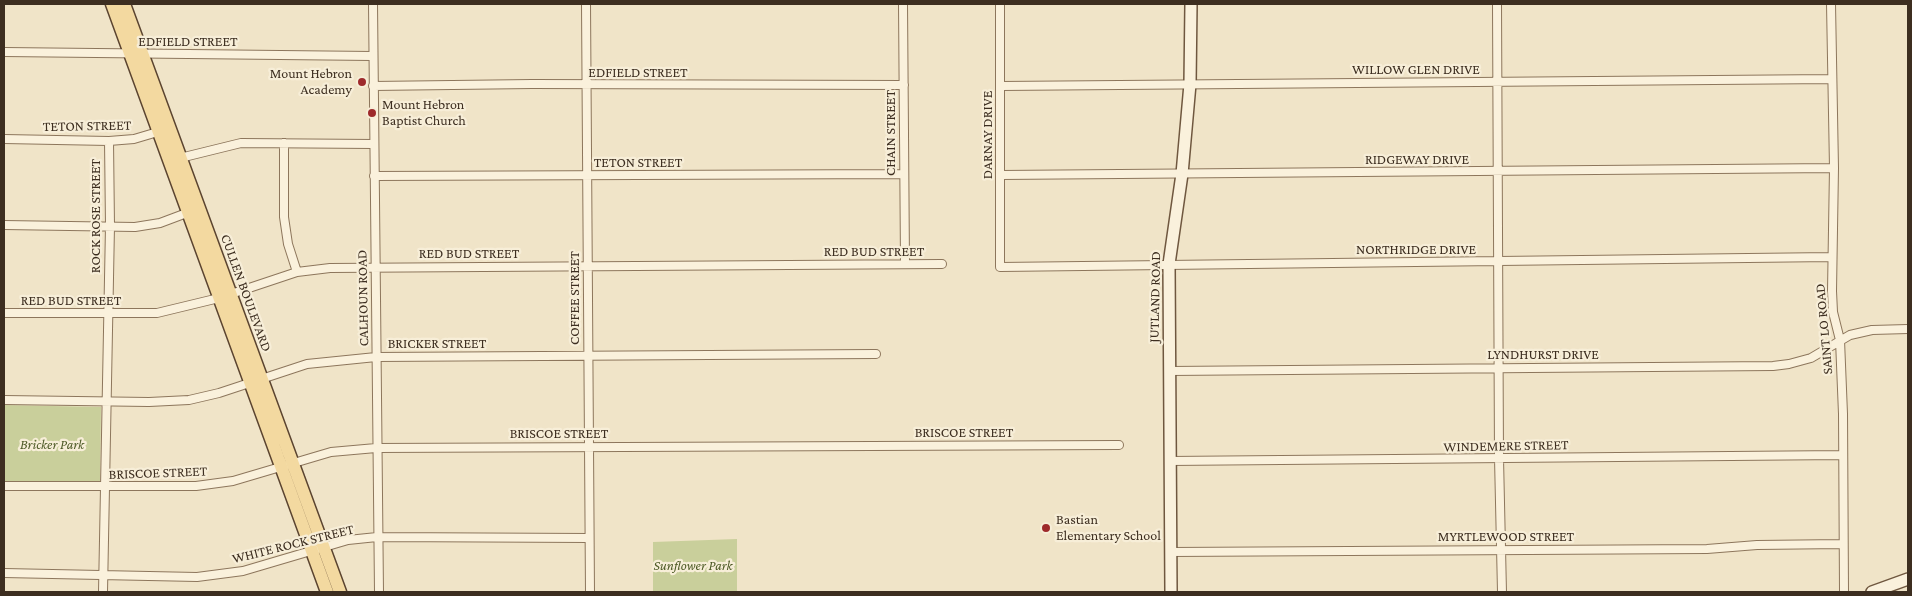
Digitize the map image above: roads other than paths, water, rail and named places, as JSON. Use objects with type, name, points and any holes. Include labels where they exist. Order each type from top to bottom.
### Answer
[{"type":"main road","name":"CULLEN BOULEVARD","points":[[112,4],[136,54],[194,211],[317,549],[327,592]]},
{"type":"main road","name":"CULLEN BOULEVARD","points":[[124,4],[136,54]]},
{"type":"main road","name":"CULLEN BOULEVARD","points":[[317,549],[340,592]]},
{"type":"street","name":"CALHOUN ROAD","points":[[372,4],[379,592]]},
{"type":"street","name":"COFFEE STREET","points":[[586,4],[590,592]]},
{"type":"street","name":"CHAIN STREET","points":[[903,4],[905,263]]},
{"type":"street","name":"DARNAY DRIVE","points":[[1000,4],[1000,266]]},
{"type":"street","name":"JUTLAND ROAD","points":[[1171,592],[1169,264],[1182,174],[1190,84],[1191,4]]},
{"type":"street","points":[[1497,4],[1499,458],[1502,592]]},
{"type":"street","name":"SAINT LO ROAD","points":[[1831,4],[1834,168],[1831,257],[1833,312],[1840,340],[1844,592]]},
{"type":"street","name":"EDFIELD STREET","points":[[4,52],[372,56]]},
{"type":"street","name":"WILLOW GLEN DRIVE","points":[[1001,86],[1832,79]]},
{"type":"street","name":"EDFIELD STREET","points":[[373,86],[532,84],[587,86],[904,86]]},
{"type":"street","name":"TETON STREET","points":[[4,139],[109,141],[134,139],[164,130]]},
{"type":"street","name":"ROCK ROSE STREET","points":[[103,592],[110,226],[109,141]]},
{"type":"street","points":[[174,160],[241,143],[374,144]]},
{"type":"street","points":[[284,143],[284,217],[288,244],[297,272]]},
{"type":"street","name":"RIDGEWAY DRIVE","points":[[1001,175],[1834,168]]},
{"type":"street","name":"TETON STREET","points":[[374,176],[903,174]]},
{"type":"street","points":[[4,225],[135,227],[160,223],[194,211]]},
{"type":"street","name":"NORTHRIDGE DRIVE","points":[[1000,266],[1831,257]]},
{"type":"street","name":"RED BUD STREET","points":[[4,313],[157,313],[225,296],[297,272],[330,268],[942,264]]},
{"type":"street","name":"LYNDHURST DRIVE","points":[[1169,371],[1773,366],[1810,358],[1832,348],[1840,340],[1872,330],[1908,329]]},
{"type":"street","name":"BRICKER STREET","points":[[4,400],[189,400],[307,364],[376,357],[876,354]]},
{"type":"street","name":"BRISCOE STREET","points":[[4,486],[105,488],[196,486],[233,481],[331,452],[376,448],[1119,445]]},
{"type":"street","name":"WINDEMERE STREET","points":[[1169,462],[1843,455]]},
{"type":"street","name":"WHITE ROCK STREET","points":[[4,573],[206,576],[243,572],[348,540],[377,537],[589,538]]},
{"type":"street","name":"MYRTLEWOOD STREET","points":[[1170,552],[1707,549],[1757,545],[1842,544]]},
{"type":"street","points":[[1872,592],[1908,579]]},
{"type":"place","name":"Mount Hebron Academy","points":[[362,82]]},
{"type":"place","name":"Mount Hebron Baptist Church","points":[[372,113]]},
{"type":"place","name":"Bastian Elementary School","points":[[1046,528]]},
{"type":"park label","name":"Bricker Park","points":[[52,445]]},
{"type":"park label","name":"Sunflower Park","points":[[693,566]]}]
